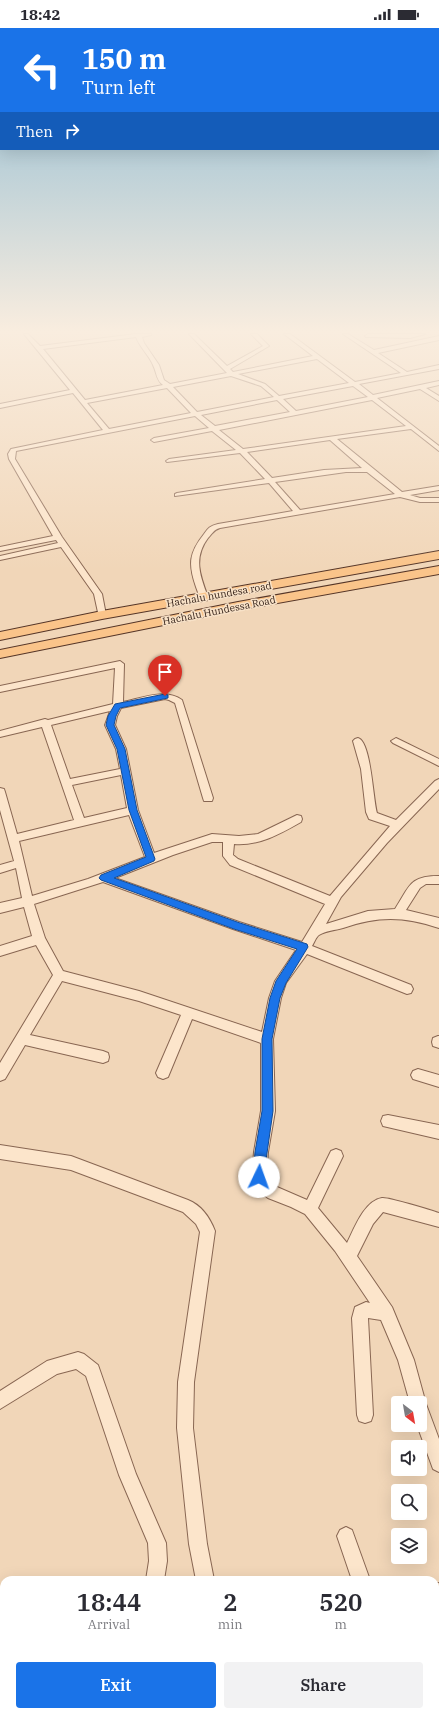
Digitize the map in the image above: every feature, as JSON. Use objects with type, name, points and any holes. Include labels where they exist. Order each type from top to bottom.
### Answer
[{"type":"main road","name":"Hachalu hundesa road","points":[[0,636],[102,615],[439,555]]},
{"type":"main road","name":"Hachalu Hundessa Road","points":[[0,654],[238,606],[439,570]]},
{"type":"main road","points":[[237,591],[238,606]]},
{"type":"street","points":[[93,413],[108,432]]},
{"type":"street","points":[[102,615],[98,594],[58,537],[12,459],[11,454],[13,450],[22,447],[108,432],[194,413],[242,451],[298,512]]},
{"type":"street","points":[[154,440],[295,413]]},
{"type":"street","points":[[393,413],[439,449]]},
{"type":"street","points":[[169,461],[412,427]]},
{"type":"street","points":[[173,437],[180,444]]},
{"type":"street","points":[[332,439],[401,495],[420,500],[439,500]]},
{"type":"street","points":[[177,495],[324,472],[369,470]]},
{"type":"street","points":[[204,597],[194,570],[198,546],[208,535],[210,529],[230,523],[439,488]]},
{"type":"street","points":[[0,549],[58,537]]},
{"type":"street","points":[[0,558],[63,544]]},
{"type":"street","points":[[0,689],[120,664],[118,706],[112,716],[110,725],[121,749],[133,810],[151,859]]},
{"type":"street","points":[[0,734],[45,722],[118,706],[165,696],[172,697],[179,702],[208,798]]},
{"type":"street","points":[[45,722],[80,822]]},
{"type":"street","points":[[358,741],[366,769],[371,812],[373,816],[398,825]]},
{"type":"street","points":[[396,741],[439,763]]},
{"type":"street","points":[[66,783],[126,771]]},
{"type":"street","points":[[416,1396],[406,1360],[386,1313],[348,1257],[310,1209],[295,1201],[273,1193],[265,1187],[259,1177],[261,1152],[268,1111],[267,1039],[275,998],[281,981],[314,932],[337,894],[398,825],[439,783]]},
{"type":"street","points":[[0,792],[4,818],[13,839],[20,862],[28,902],[39,939],[59,975],[139,996],[267,1039]]},
{"type":"street","points":[[13,839],[133,810]]},
{"type":"street","points":[[0,908],[28,902],[104,878],[209,838],[244,841],[265,836],[280,830],[297,819]]},
{"type":"street","points":[[229,839],[228,856],[234,862],[332,902]]},
{"type":"street","points":[[0,869],[20,862]]},
{"type":"street","points":[[104,878],[237,926],[303,947],[407,989]]},
{"type":"street","points":[[398,914],[416,885],[424,880],[439,880]]},
{"type":"street","points":[[314,932],[369,916],[398,914],[428,918],[439,923]]},
{"type":"street","points":[[0,951],[39,939]]},
{"type":"street","points":[[0,1075],[59,975]]},
{"type":"street","points":[[164,1073],[188,1013]]},
{"type":"street","points":[[22,1039],[104,1057]]},
{"type":"street","points":[[418,1075],[439,1081]]},
{"type":"street","points":[[388,1121],[439,1132]]},
{"type":"street","points":[[0,1152],[78,1165],[188,1207],[201,1219],[208,1231],[186,1382],[185,1428],[198,1544],[204,1576]]},
{"type":"street","points":[[310,1209],[336,1156]]},
{"type":"street","points":[[348,1257],[372,1213],[378,1206],[383,1205],[439,1220]]},
{"type":"street","points":[[365,1415],[361,1313],[366,1310],[386,1313]]},
{"type":"street","points":[[0,1401],[52,1367],[78,1360],[92,1371],[128,1475],[157,1543],[158,1561],[156,1576]]},
{"type":"street","points":[[427,1430],[439,1463]]},
{"type":"street","points":[[346,1536],[360,1576]]},
{"type":"route","points":[[165,696],[118,706],[112,716],[110,725],[121,749],[133,810],[151,859],[104,878],[237,926],[303,947],[298,957],[281,981],[275,998],[267,1039],[268,1111],[261,1152],[259,1177]]}]
